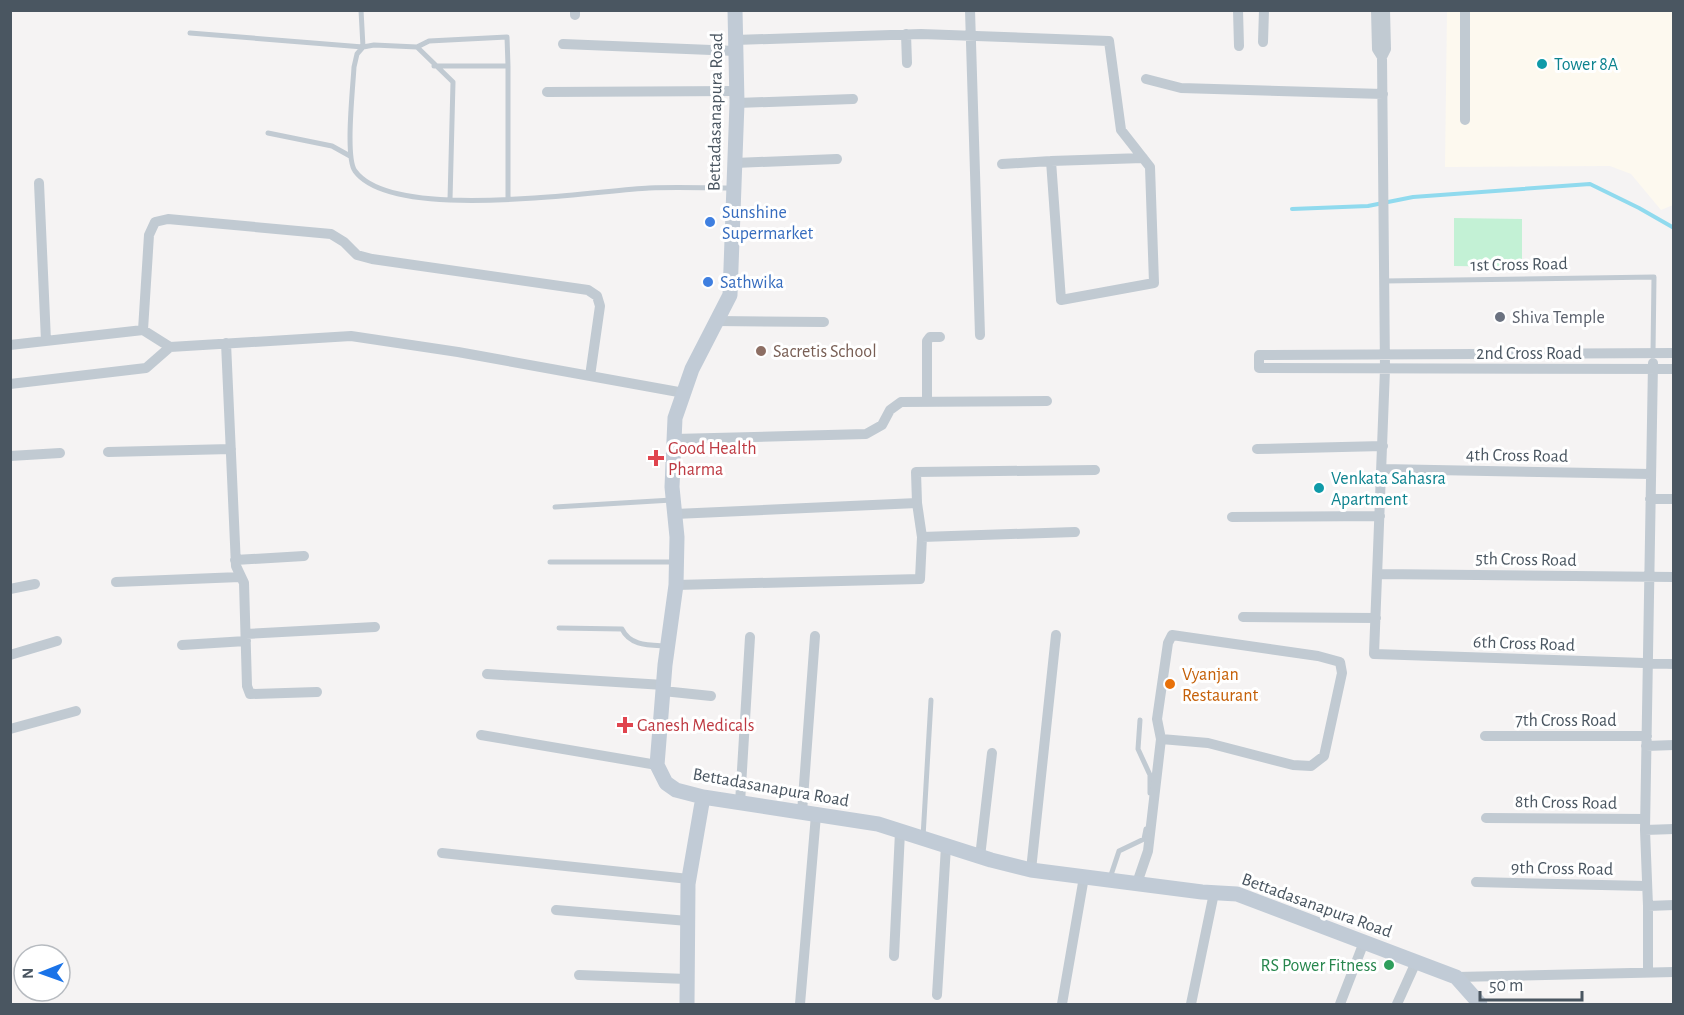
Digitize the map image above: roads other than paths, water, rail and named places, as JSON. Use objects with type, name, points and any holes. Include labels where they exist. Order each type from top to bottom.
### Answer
[{"type":"street","name":"Bettadasanapura Road","points":[[735,10],[737,97],[730,295],[692,369],[675,418],[672,487],[676,585],[657,765],[666,783],[676,790],[703,797],[878,824],[980,857],[1031,870],[1237,894],[1456,977],[1480,1005]]},
{"type":"street","points":[[970,10],[980,335]]},
{"type":"street","points":[[1238,10],[1239,46]]},
{"type":"street","points":[[1263,42],[1264,10]]},
{"type":"street","points":[[1376,10],[1377,49],[1382,57]]},
{"type":"street","points":[[1244,617],[1376,618],[1385,369],[1382,57],[1386,49],[1385,10]]},
{"type":"street","points":[[1464,120],[1465,10]]},
{"type":"street","points":[[906,34],[907,63]]},
{"type":"street","points":[[563,44],[736,45],[906,34],[1109,41],[1120,130],[1150,167],[1154,283],[1061,300],[1050,161]]},
{"type":"street","points":[[1146,79],[1181,88],[1383,94]]},
{"type":"street","points":[[547,92],[853,99]]},
{"type":"street","points":[[1002,164],[1143,158]]},
{"type":"street","points":[[735,163],[837,159]]},
{"type":"street","points":[[39,183],[46,341]]},
{"type":"street","points":[[143,330],[149,235],[155,222],[168,219],[331,234],[344,242],[357,255],[372,260],[588,290],[597,296],[600,306],[590,376]]},
{"type":"street","points":[[716,321],[824,322]]},
{"type":"street","points":[[10,345],[143,330],[170,347],[351,336],[458,352],[684,393]]},
{"type":"street","points":[[927,401],[927,341],[930,338],[940,337]]},
{"type":"street","points":[[226,343],[236,560],[240,577],[244,583],[247,686],[250,694],[317,692]]},
{"type":"street","points":[[10,384],[146,368],[170,347]]},
{"type":"street","name":"2nd Cross Road","points":[[1674,353],[1259,355],[1259,368],[1674,369]]},
{"type":"street","points":[[1648,972],[1645,825],[1653,354]]},
{"type":"street","points":[[674,439],[866,434],[882,425],[890,410],[900,402],[1047,401]]},
{"type":"street","points":[[1257,449],[1383,447]]},
{"type":"street","points":[[108,452],[231,449]]},
{"type":"street","points":[[10,456],[60,453]]},
{"type":"street","name":"4th Cross Road","points":[[1382,469],[1651,474]]},
{"type":"street","points":[[676,585],[920,579],[922,537],[917,503],[916,472],[1095,470]]},
{"type":"street","points":[[1650,499],[1674,499]]},
{"type":"street","points":[[674,507],[917,503]]},
{"type":"street","points":[[1233,517],[1380,516]]},
{"type":"street","points":[[922,537],[1075,532]]},
{"type":"street","points":[[236,560],[304,556]]},
{"type":"street","name":"5th Cross Road","points":[[1378,574],[1674,577]]},
{"type":"street","points":[[116,582],[240,577]]},
{"type":"street","points":[[10,590],[35,584]]},
{"type":"street","name":"6th Cross Road","points":[[1376,618],[1374,654],[1674,664]]},
{"type":"street","points":[[182,645],[375,627]]},
{"type":"street","points":[[1031,870],[1056,635]]},
{"type":"street","points":[[1137,883],[1148,851],[1161,739],[1157,720],[1168,643],[1172,635],[1318,656],[1340,662],[1342,673],[1324,756],[1311,766],[1293,765],[1208,743],[1161,739]]},
{"type":"street","points":[[800,1005],[815,636]]},
{"type":"street","points":[[740,803],[750,637]]},
{"type":"street","points":[[10,655],[57,641]]},
{"type":"street","points":[[487,674],[664,688],[711,696]]},
{"type":"street","points":[[10,729],[76,711]]},
{"type":"street","points":[[481,735],[657,765]]},
{"type":"street","name":"7th Cross Road","points":[[1485,736],[1646,741],[1674,745]]},
{"type":"street","points":[[980,857],[992,753]]},
{"type":"street","points":[[687,1005],[689,879],[703,797]]},
{"type":"street","name":"8th Cross Road","points":[[1486,818],[1645,825],[1674,829]]},
{"type":"street","points":[[894,956],[900,832]]},
{"type":"street","points":[[937,995],[946,846]]},
{"type":"street","points":[[442,853],[689,879]]},
{"type":"street","points":[[1062,1005],[1084,877]]},
{"type":"street","name":"9th Cross Road","points":[[1476,882],[1646,886]]},
{"type":"street","points":[[1191,1005],[1214,893]]},
{"type":"street","points":[[1648,906],[1674,905]]},
{"type":"street","points":[[556,909],[688,921]]},
{"type":"street","points":[[1340,1005],[1364,942]]},
{"type":"street","points":[[1396,1005],[1416,962]]},
{"type":"street","points":[[1456,977],[1674,972]]},
{"type":"street","points":[[579,975],[687,979]]},
{"type":"lane","points":[[361,10],[363,47],[357,54],[354,67],[350,156],[354,170],[364,180],[382,189],[398,195],[450,200],[545,198],[650,188],[733,188]]},
{"type":"lane","points":[[190,33],[363,47],[374,45],[417,47],[429,40],[507,37],[508,199]]},
{"type":"lane","points":[[417,47],[453,82],[450,200]]},
{"type":"lane","points":[[434,66],[508,66]]},
{"type":"lane","points":[[268,133],[332,146],[350,156]]},
{"type":"lane","name":"1st Cross Road","points":[[1384,281],[1654,277],[1653,354]]},
{"type":"lane","points":[[555,507],[674,507]]},
{"type":"lane","points":[[550,562],[676,562]]},
{"type":"lane","points":[[559,628],[622,629],[625,636],[637,644],[668,646]]},
{"type":"lane","points":[[923,839],[931,700]]},
{"type":"lane","points":[[1110,879],[1119,851],[1144,839],[1148,818],[1150,774],[1138,749],[1140,720]]},
{"type":"waterway","points":[[1292,209],[1368,206],[1413,197],[1590,184],[1674,228]]},
{"type":"place","name":"Tower 8A","points":[[1542,64]]},
{"type":"place","name":"Sunshine Supermarket","points":[[710,222]]},
{"type":"place","name":"Sathwika","points":[[708,282]]},
{"type":"place","name":"Shiva Temple","points":[[1500,317]]},
{"type":"place","name":"Sacretis School","points":[[761,351]]},
{"type":"place","name":"Good Health Pharma","points":[[656,458]]},
{"type":"place","name":"Venkata Sahasra Apartment","points":[[1319,488]]},
{"type":"place","name":"Vyanjan Restaurant","points":[[1170,684]]},
{"type":"place","name":"Ganesh Medicals","points":[[625,725]]},
{"type":"place","name":"RS Power Fitness","points":[[1389,965]]}]
